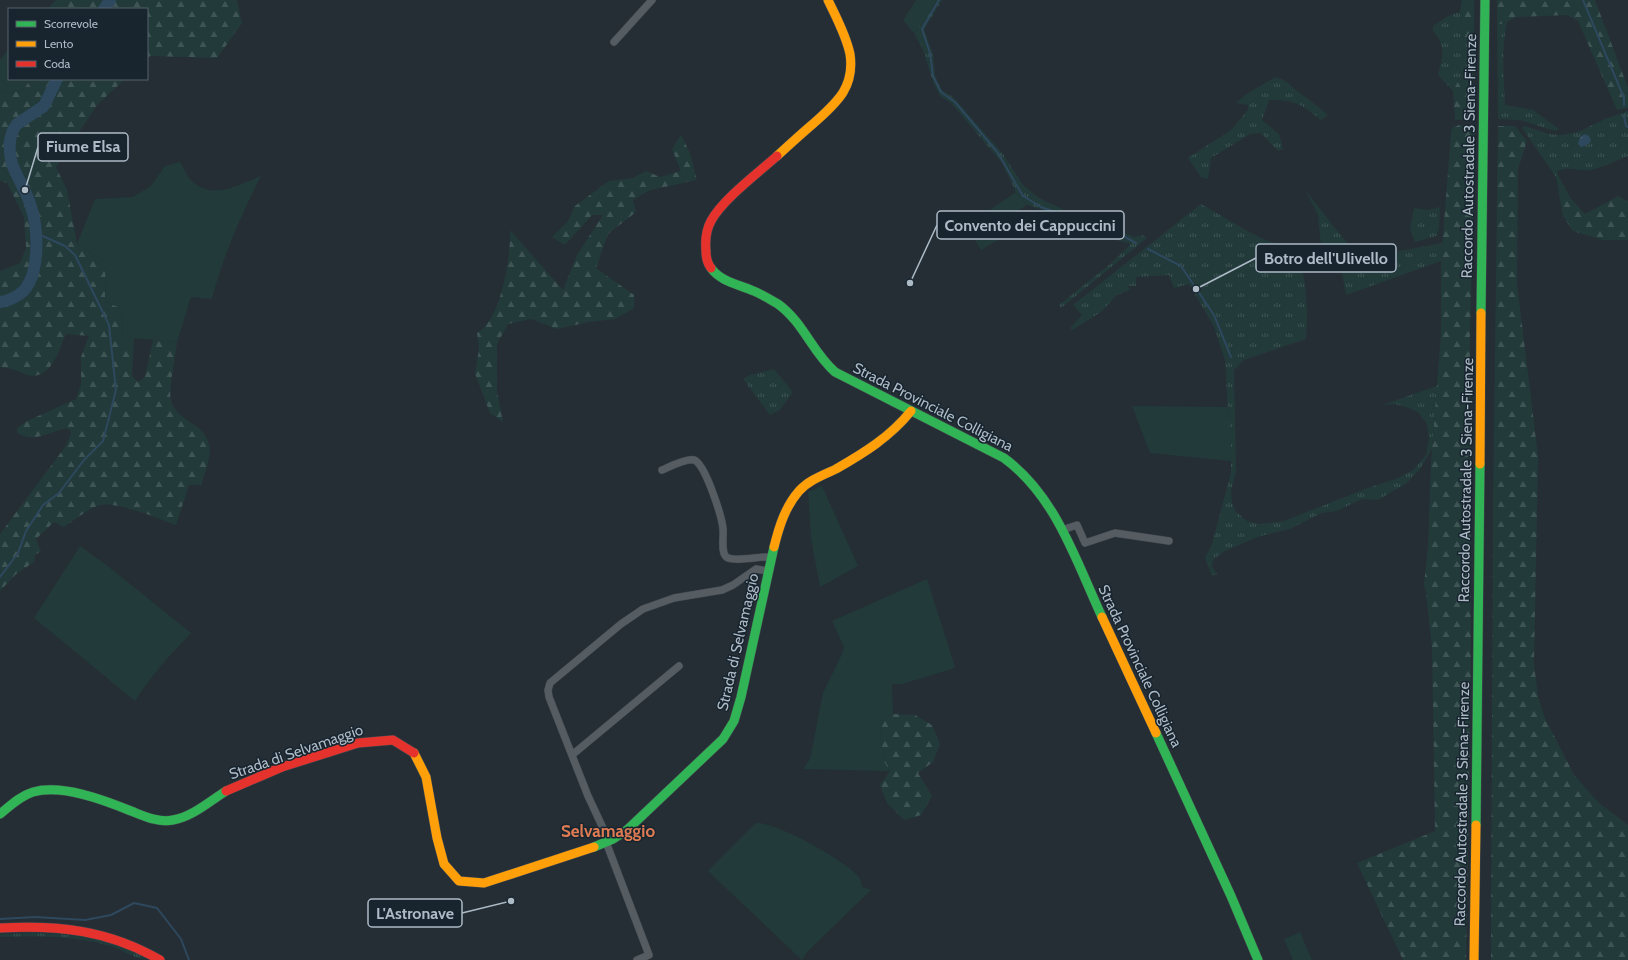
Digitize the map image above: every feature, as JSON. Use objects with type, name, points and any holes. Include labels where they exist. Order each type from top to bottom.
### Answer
[{"type":"main road","name":"Strada Provinciale Colligiana","points":[[828,0],[850,50],[852,69],[848,86],[844,94],[835,104],[718,210],[711,219],[705,238],[706,255],[711,268],[721,278],[756,292],[792,316],[801,325],[820,357],[831,369],[844,378],[995,453],[1014,465],[1039,489],[1062,530],[1231,896],[1258,960]]},
{"type":"main road","name":"Raccordo Autostradale 3 Siena-Firenze","points":[[1474,960],[1485,0]]},
{"type":"main road","name":"Raccordo Autostradale 3 Siena-Firenze","points":[[1482,960],[1492,0]]},
{"type":"main road","name":"Strada di Selvamaggio","points":[[0,814],[13,803],[28,794],[41,790],[48,790],[97,799],[160,820],[175,820],[184,817],[228,790],[248,781],[358,743],[382,739],[393,740],[406,745],[412,750],[420,761],[427,781],[442,860],[449,873],[462,883],[472,885],[484,883],[581,852],[607,842],[627,830],[641,818],[715,748],[730,730],[738,710],[768,571],[781,520],[788,507],[800,490],[879,443],[897,427],[911,411]]},
{"type":"main road","points":[[0,928],[46,927],[90,932],[129,943],[160,960]]},
{"type":"street","points":[[614,42],[652,0]]},
{"type":"street","points":[[662,470],[689,460],[697,461],[705,473],[720,514],[723,527],[724,552],[726,557],[730,559],[740,559],[772,557]]},
{"type":"street","points":[[1062,530],[1077,525],[1085,543],[1115,533],[1169,541]]},
{"type":"street","points":[[636,960],[649,955],[607,842],[549,697],[548,688],[553,680],[621,624],[643,609],[674,598],[722,590],[733,585],[756,569],[768,571]]},
{"type":"street","points":[[572,755],[679,666]]},
{"type":"green space","points":[[56,0],[63,0],[69,8],[48,8]]},
{"type":"green space","points":[[63,0],[237,0],[242,23],[217,58],[150,56],[148,58],[148,8],[69,8]]},
{"type":"green space","points":[[916,0],[936,0],[931,11],[914,33],[903,20]]},
{"type":"green space","points":[[936,0],[942,0],[924,30],[933,54],[935,75],[941,89],[954,98],[1003,154],[1023,185],[1039,198],[1073,214],[1135,237],[1142,235],[1147,238],[1061,308],[1059,305],[1109,265],[1131,244],[1116,240],[1043,210],[1027,205],[1016,192],[1002,163],[951,103],[940,96],[933,82],[923,50],[914,33],[931,11]]},
{"type":"green space","points":[[1462,0],[1474,0],[1474,43],[1462,39],[1460,12]]},
{"type":"green space","points":[[1497,0],[1595,0],[1628,88],[1628,108],[1617,110],[1578,21],[1567,15],[1515,17],[1507,22],[1497,25]]},
{"type":"green space","points":[[1460,12],[1462,39],[1474,43],[1473,70],[1464,70],[1453,91],[1438,75],[1442,57],[1442,47],[1433,31],[1433,26],[1448,16]]},
{"type":"green space","points":[[1507,22],[1503,53],[1505,105],[1533,110],[1559,129],[1555,131],[1520,120],[1498,119],[1497,25]]},
{"type":"green space","points":[[8,50],[8,80],[30,80],[22,91],[0,93],[0,60]]},
{"type":"green space","points":[[1464,70],[1473,70],[1474,119],[1455,120],[1453,91]]},
{"type":"green space","points":[[1276,77],[1286,81],[1328,115],[1321,120],[1298,104],[1286,101],[1269,100],[1262,120],[1279,134],[1283,149],[1278,151],[1261,133],[1250,134],[1211,158],[1208,179],[1201,177],[1188,158],[1231,130],[1248,110],[1248,105],[1236,103],[1248,93]]},
{"type":"green space","points":[[30,80],[124,80],[97,105],[56,167],[67,190],[77,244],[106,262],[105,302],[119,307],[123,321],[122,337],[134,338],[132,376],[138,382],[145,377],[153,340],[177,342],[171,381],[171,400],[180,414],[204,433],[208,440],[210,453],[201,485],[189,485],[176,525],[138,511],[108,504],[91,509],[64,527],[54,522],[36,539],[41,551],[35,555],[34,562],[16,574],[0,591],[0,534],[65,447],[71,434],[70,430],[66,428],[41,436],[28,437],[17,432],[17,428],[27,421],[76,399],[81,385],[81,357],[89,336],[66,334],[53,363],[48,369],[35,376],[27,375],[13,369],[0,367],[0,271],[20,263],[26,248],[24,217],[7,183],[0,181],[0,93],[22,91]]},
{"type":"green space","points":[[1628,111],[1628,156],[1594,169],[1566,169],[1557,171],[1559,177],[1556,177],[1522,128],[1525,126],[1549,134],[1561,135],[1578,132],[1605,119]]},
{"type":"green space","points":[[1459,125],[1475,127],[1470,335],[1471,674],[1466,960],[1403,960],[1357,863],[1435,831],[1432,648],[1424,584],[1428,546],[1431,463],[1441,333],[1441,261],[1451,134],[1452,128]]},
{"type":"green space","points":[[1498,126],[1515,126],[1527,141],[1518,169],[1517,284],[1538,456],[1534,664],[1538,696],[1544,716],[1574,775],[1599,803],[1628,825],[1628,960],[1491,960],[1493,507]]},
{"type":"green space","points":[[681,135],[690,153],[697,180],[650,190],[633,200],[636,212],[608,234],[596,268],[634,295],[634,308],[615,319],[589,322],[557,329],[531,319],[508,324],[497,344],[497,392],[503,422],[490,413],[475,374],[479,349],[477,333],[485,326],[492,316],[503,287],[509,255],[510,230],[563,290],[577,255],[603,215],[592,215],[565,245],[552,237],[568,221],[575,206],[609,181],[633,178],[646,171],[660,177],[681,171],[672,149]]},
{"type":"green space","points":[[180,162],[190,179],[198,186],[207,190],[225,190],[261,176],[233,236],[221,267],[212,299],[191,297],[177,342],[122,337],[123,321],[119,307],[105,302],[106,262],[77,244],[95,199],[133,197],[151,186],[165,166]]},
{"type":"green space","points":[[1556,177],[1559,177],[1571,199],[1585,214],[1618,196],[1628,201],[1628,240],[1603,240],[1573,231],[1563,216]]},
{"type":"green space","points":[[1305,190],[1351,248],[1352,255],[1325,260],[1322,254],[1318,215]]},
{"type":"green space","points":[[1016,192],[1027,205],[991,229],[998,240],[981,250],[968,228],[983,218],[981,216]]},
{"type":"green space","points":[[1201,204],[1265,240],[1279,244],[1285,251],[1298,254],[1305,285],[1307,307],[1306,339],[1244,360],[1234,370],[1236,471],[1231,490],[1232,502],[1236,512],[1247,521],[1258,524],[1284,521],[1368,488],[1396,479],[1413,470],[1426,455],[1429,439],[1427,424],[1418,412],[1395,404],[1382,405],[1437,386],[1432,449],[1420,469],[1407,483],[1378,500],[1362,499],[1337,511],[1321,513],[1290,529],[1257,537],[1223,552],[1213,560],[1212,567],[1217,574],[1212,576],[1205,558],[1212,544],[1231,473],[1225,360],[1214,327],[1189,284],[1174,288],[1169,275],[1136,277],[1136,286],[1128,286],[1130,290],[1117,295],[1101,312],[1072,330],[1070,328],[1082,315],[1073,305]]},
{"type":"green space","points":[[1440,207],[1439,229],[1436,236],[1415,242],[1410,229],[1414,208],[1429,210]]},
{"type":"green space","points":[[1442,243],[1441,261],[1346,295],[1340,262]]},
{"type":"green space","points":[[774,369],[793,392],[780,410],[770,415],[743,379],[750,375]]},
{"type":"green space","points":[[1132,406],[1227,407],[1230,429],[1231,461],[1150,453]]},
{"type":"green space","points":[[822,486],[858,566],[820,587],[811,538],[808,492]]},
{"type":"green space","points":[[80,546],[109,567],[191,633],[161,666],[135,701],[34,618]]},
{"type":"green space","points":[[927,579],[955,667],[902,684],[892,684],[893,714],[884,716],[880,736],[884,762],[890,771],[803,769],[810,759],[823,693],[844,647],[832,621]]},
{"type":"green space","points":[[893,714],[915,715],[932,725],[940,744],[933,762],[918,773],[932,796],[921,815],[904,820],[887,803],[880,785],[890,771],[884,762],[880,736],[884,716]]},
{"type":"green space","points":[[756,823],[778,828],[810,843],[851,869],[858,876],[862,887],[871,890],[807,952],[802,960],[708,871]]},
{"type":"green space","points":[[1300,932],[1312,960],[1293,960],[1284,939]]},
{"type":"green space","points":[[40,933],[68,935],[110,942],[147,960],[94,942],[40,936],[0,937],[0,934]]},
{"type":"water","points":[[1585,134],[1589,136],[1591,141],[1585,146],[1581,147],[1578,144],[1581,137]]},
{"type":"waterway","points":[[105,8],[110,0]]},
{"type":"waterway","points":[[939,0],[922,29],[930,53],[933,76],[941,92],[955,102],[998,153],[1023,196],[1041,207],[1123,236],[1136,243]]},
{"type":"waterway","points":[[1583,0],[1624,98],[1624,105]]},
{"type":"waterway","points":[[0,302],[14,297],[26,288],[31,280],[36,259],[36,236],[33,215],[28,198],[13,168],[10,151],[11,136],[17,124],[44,106],[57,80]]},
{"type":"waterway","points":[[1624,116],[1626,126],[1628,127]]},
{"type":"waterway","points":[[0,577],[18,553],[26,531],[43,505],[59,493],[84,460],[103,441],[116,390],[109,325],[75,255],[65,246],[36,233]]},
{"type":"waterway","points":[[1148,249],[1181,266],[1214,315],[1231,357]]},
{"type":"waterway","points":[[0,919],[35,917],[85,920],[111,915],[134,903],[157,908],[181,939],[189,960]]},
{"type":"traffic: fast","points":[[1481,313],[1485,0]]},
{"type":"traffic: fast","points":[[711,268],[724,279],[758,293],[778,304],[795,320],[820,356],[835,372],[1004,458],[1022,473],[1038,491],[1063,531],[1102,617]]},
{"type":"traffic: fast","points":[[1476,825],[1480,464]]},
{"type":"traffic: fast","points":[[594,847],[613,839],[627,830],[723,739],[734,721],[741,697],[774,547]]},
{"type":"traffic: fast","points":[[1156,733],[1231,896],[1258,960]]},
{"type":"traffic: fast","points":[[0,814],[28,794],[44,790],[57,790],[83,794],[141,815],[167,821],[187,816],[226,791]]},
{"type":"traffic: slow","points":[[777,156],[830,109],[847,86],[851,66],[850,54],[843,33],[828,0]]},
{"type":"traffic: slow","points":[[1480,464],[1481,313]]},
{"type":"traffic: slow","points":[[774,547],[786,510],[794,497],[803,487],[857,457],[876,444],[894,429],[911,411]]},
{"type":"traffic: slow","points":[[1102,617],[1156,733]]},
{"type":"traffic: slow","points":[[414,753],[426,777],[437,838],[444,864],[459,881],[484,883],[594,847]]},
{"type":"traffic: slow","points":[[1474,960],[1476,825]]},
{"type":"traffic: jam","points":[[711,268],[707,258],[706,243],[709,224],[723,204],[777,156]]},
{"type":"traffic: jam","points":[[226,791],[282,767],[358,743],[393,740],[414,753]]},
{"type":"traffic: jam","points":[[0,928],[43,928],[83,932],[121,942],[160,960]]},
{"type":"place","name":"Fiume Elsa","points":[[25,190]]},
{"type":"place","name":"Convento dei Cappuccini","points":[[910,283]]},
{"type":"place","name":"Botro dell'Ulivello","points":[[1196,289]]},
{"type":"place","name":"L'Astronave","points":[[511,901]]},
{"type":"district","name":"Selvamaggio","points":[[608,831]]}]
